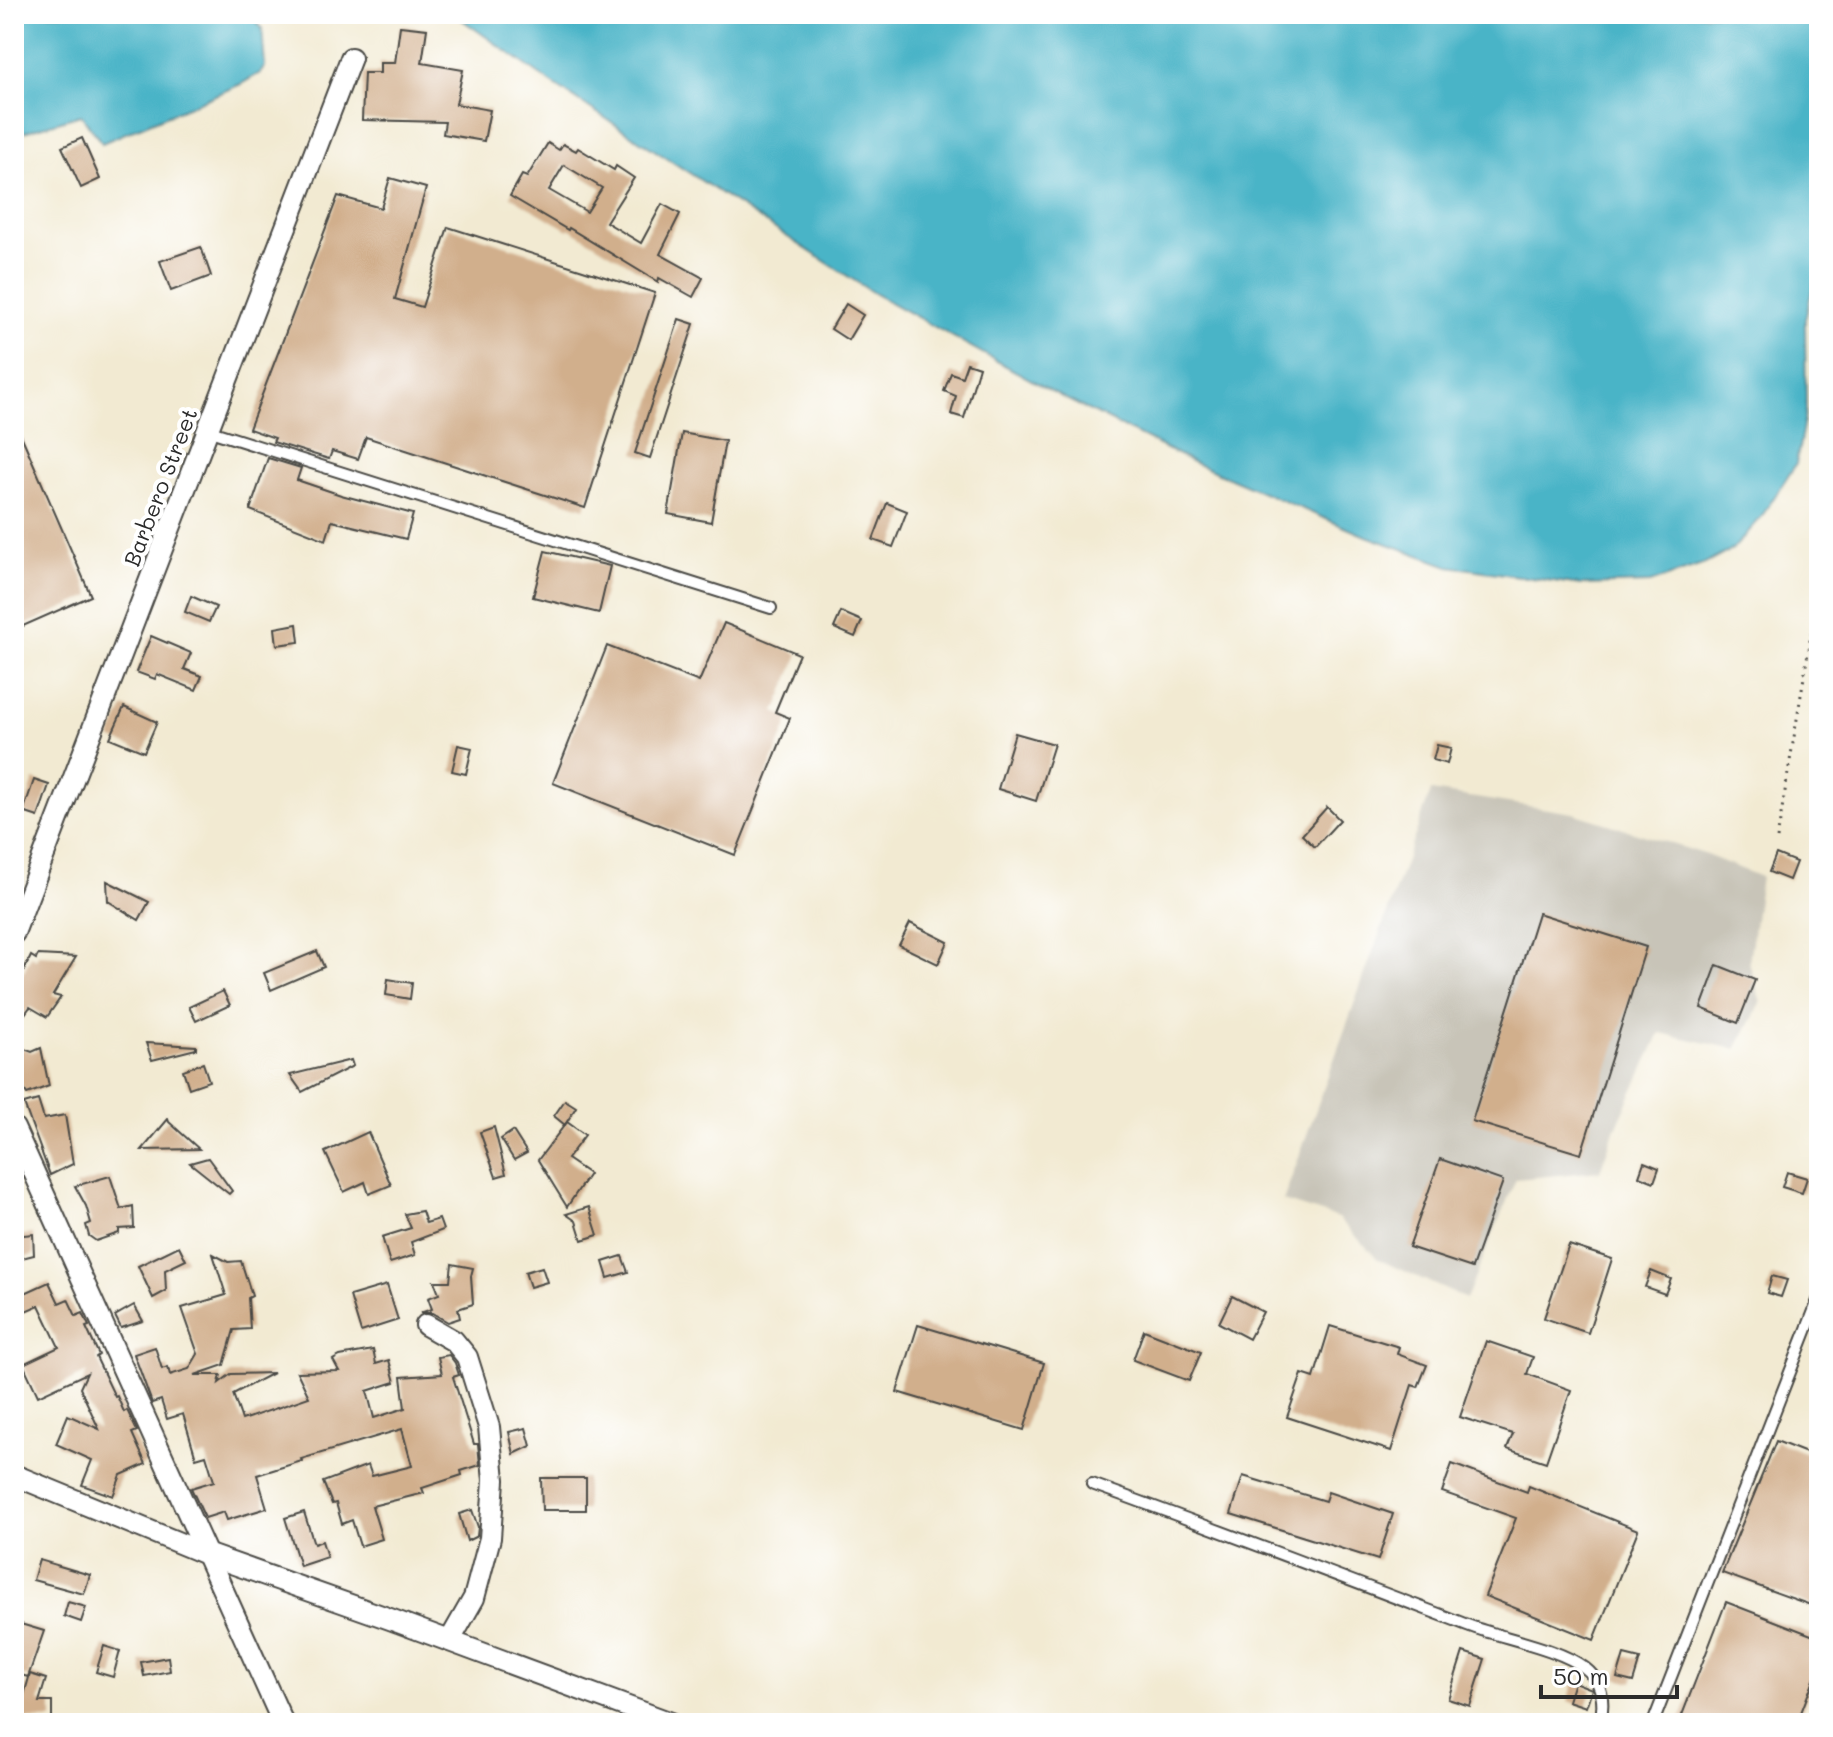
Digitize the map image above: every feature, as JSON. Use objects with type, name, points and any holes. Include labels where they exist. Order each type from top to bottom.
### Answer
[{"type":"street","name":"Barbero Street","points":[[14,933],[351,58]]},
{"type":"street","points":[[14,1128],[283,1723]]},
{"type":"street","points":[[426,1325],[454,1341],[467,1357],[489,1427],[494,1480],[490,1538],[474,1598],[450,1640]]},
{"type":"street","points":[[14,1475],[206,1554],[450,1640],[671,1723]]},
{"type":"lane","points":[[207,430],[771,608]]},
{"type":"lane","points":[[1653,1723],[1819,1298]]},
{"type":"lane","points":[[1092,1484],[1482,1630],[1563,1656],[1583,1666],[1594,1676],[1602,1691],[1600,1723]]},
{"type":"path","points":[[1777,839],[1819,587]]},
{"type":"shaded area","points":[[1431,791],[1573,813],[1704,854],[1761,877],[1749,962],[1761,1003],[1736,1049],[1660,1033],[1613,1134],[1600,1171],[1516,1179],[1466,1299],[1378,1259],[1338,1218],[1283,1201]]},
{"type":"water","points":[[14,14],[248,14],[262,28],[265,67],[241,84],[102,143],[81,115],[14,135]]},
{"type":"water","points":[[454,14],[1819,14],[1819,261],[1805,319],[1806,410],[1796,464],[1760,519],[1733,549],[1705,564],[1650,583],[1581,585],[1449,566],[1361,534],[1195,463],[1064,398],[875,294],[547,80]]},
{"type":"building","points":[[400,26],[427,29],[422,63],[463,70],[456,104],[490,110],[484,141],[443,134],[445,122],[362,120],[364,73],[380,73],[380,63],[395,63]]},
{"type":"building","points":[[82,138],[100,179],[81,188],[62,147]]},
{"type":"building","points":[[548,143],[559,150],[563,144],[576,151],[578,148],[634,178],[606,222],[641,243],[662,204],[680,214],[660,254],[703,278],[693,297],[659,278],[658,282],[510,196],[522,175],[527,177]],"holes":[[[564,165],[602,188],[587,212],[549,190]]]},
{"type":"building","points":[[390,178],[426,188],[395,299],[422,307],[448,227],[655,293],[585,508],[366,437],[358,459],[332,451],[329,459],[273,442],[275,438],[249,429],[338,196],[381,208]]},
{"type":"building","points":[[201,247],[211,276],[171,291],[160,261]]},
{"type":"building","points":[[846,304],[863,315],[848,340],[831,329]]},
{"type":"building","points":[[679,319],[694,324],[650,458],[635,453]]},
{"type":"building","points":[[967,363],[979,367],[964,418],[951,414],[956,396],[944,391],[951,373],[962,377]]},
{"type":"building","points":[[14,419],[91,596],[14,630]]},
{"type":"building","points":[[682,433],[725,441],[711,522],[668,514]]},
{"type":"building","points":[[268,458],[301,468],[297,480],[413,514],[406,539],[332,521],[326,540],[250,510]]},
{"type":"building","points":[[887,503],[907,511],[893,547],[873,540]]},
{"type":"building","points":[[545,551],[610,566],[599,613],[533,597]]},
{"type":"building","points":[[191,596],[216,607],[209,622],[185,612]]},
{"type":"building","points":[[841,612],[862,621],[855,637],[834,628]]},
{"type":"building","points":[[724,623],[799,654],[775,712],[790,718],[735,855],[553,783],[607,646],[699,682]]},
{"type":"building","points":[[297,624],[299,642],[277,645],[275,628]]},
{"type":"building","points":[[151,636],[191,653],[184,669],[202,676],[196,690],[157,674],[155,679],[136,672]]},
{"type":"building","points":[[124,707],[157,722],[144,752],[110,738]]},
{"type":"building","points":[[1015,733],[1054,744],[1036,801],[998,789]]},
{"type":"building","points":[[458,745],[472,748],[466,774],[452,771]]},
{"type":"building","points":[[1437,745],[1451,748],[1447,764],[1433,760]]},
{"type":"building","points":[[34,780],[49,785],[38,817],[23,812]]},
{"type":"building","points":[[1327,807],[1340,820],[1315,847],[1302,835]]},
{"type":"building","points":[[1776,854],[1796,862],[1789,880],[1769,872]]},
{"type":"building","points":[[107,881],[149,902],[139,920],[108,901]]},
{"type":"building","points":[[1538,913],[1646,947],[1581,1154],[1472,1121]]},
{"type":"building","points":[[910,923],[948,942],[938,964],[899,945]]},
{"type":"building","points":[[317,951],[324,967],[271,990],[264,973]]},
{"type":"building","points":[[38,955],[76,957],[53,995],[61,997],[47,1017],[30,1007],[14,1029],[14,982],[18,983],[31,956],[36,959]]},
{"type":"building","points":[[1717,965],[1755,980],[1738,1023],[1701,1008]]},
{"type":"building","points":[[388,979],[412,983],[410,999],[386,995]]},
{"type":"building","points":[[223,991],[230,1005],[196,1021],[189,1007]]},
{"type":"building","points":[[146,1043],[196,1046],[196,1049],[152,1060]]},
{"type":"building","points":[[14,1045],[32,1052],[41,1048],[49,1086],[27,1094],[14,1073]]},
{"type":"building","points":[[351,1060],[353,1066],[302,1092],[290,1075]]},
{"type":"building","points":[[203,1063],[209,1081],[189,1088],[183,1070]]},
{"type":"building","points":[[38,1100],[44,1119],[65,1115],[73,1164],[50,1175],[24,1104]]},
{"type":"building","points":[[565,1100],[576,1107],[565,1125],[554,1116]]},
{"type":"building","points":[[168,1119],[169,1122],[199,1149],[142,1150]]},
{"type":"building","points":[[567,1122],[585,1135],[567,1159],[589,1174],[567,1207],[538,1160]]},
{"type":"building","points":[[494,1127],[506,1174],[496,1177],[480,1132]]},
{"type":"building","points":[[513,1131],[527,1153],[514,1160],[501,1139]]},
{"type":"building","points":[[368,1132],[391,1185],[369,1194],[365,1182],[344,1192],[325,1152]]},
{"type":"building","points":[[208,1158],[232,1191],[229,1194],[190,1163]]},
{"type":"building","points":[[1440,1159],[1503,1181],[1472,1268],[1409,1247]]},
{"type":"building","points":[[1644,1162],[1659,1168],[1654,1182],[1639,1176]]},
{"type":"building","points":[[1787,1172],[1807,1178],[1802,1193],[1782,1187]]},
{"type":"building","points":[[110,1176],[121,1209],[133,1206],[134,1228],[119,1229],[119,1233],[96,1241],[89,1236],[86,1225],[91,1223],[75,1186]]},
{"type":"building","points":[[589,1207],[598,1235],[582,1240],[576,1221],[566,1214]]},
{"type":"building","points":[[422,1211],[426,1223],[439,1219],[443,1230],[411,1242],[415,1255],[390,1263],[382,1237],[411,1228],[405,1214]]},
{"type":"building","points":[[33,1234],[34,1255],[14,1260],[14,1236]]},
{"type":"building","points":[[1569,1245],[1612,1259],[1588,1333],[1544,1318]]},
{"type":"building","points":[[179,1246],[186,1260],[165,1270],[166,1291],[153,1298],[138,1266]]},
{"type":"building","points":[[213,1254],[228,1262],[241,1261],[252,1296],[248,1298],[250,1329],[234,1330],[224,1365],[195,1375],[221,1375],[219,1383],[231,1374],[273,1373],[233,1394],[242,1420],[309,1397],[297,1372],[339,1371],[333,1360],[373,1350],[376,1364],[389,1360],[395,1382],[367,1391],[374,1418],[405,1408],[401,1377],[442,1374],[438,1357],[449,1355],[459,1375],[453,1377],[474,1444],[478,1444],[480,1465],[461,1471],[462,1475],[422,1488],[424,1493],[372,1506],[382,1539],[360,1546],[352,1520],[342,1524],[336,1503],[332,1504],[323,1482],[368,1465],[372,1476],[412,1466],[402,1429],[257,1475],[267,1508],[227,1520],[224,1512],[205,1518],[191,1488],[214,1481],[206,1455],[196,1458],[183,1414],[167,1419],[161,1400],[152,1403],[134,1354],[155,1347],[162,1369],[168,1367],[170,1375],[189,1369],[198,1354],[182,1308],[226,1295]]},
{"type":"building","points":[[622,1256],[628,1272],[608,1278],[603,1262]]},
{"type":"building","points":[[452,1264],[473,1268],[473,1304],[458,1309],[460,1318],[448,1322],[432,1313],[420,1313],[432,1309],[428,1298],[439,1294],[434,1281],[450,1281]]},
{"type":"building","points":[[542,1267],[547,1282],[530,1287],[525,1272]]},
{"type":"building","points":[[1651,1271],[1671,1279],[1665,1294],[1645,1287]]},
{"type":"building","points":[[1772,1276],[1787,1280],[1781,1297],[1767,1293]]},
{"type":"building","points":[[49,1282],[59,1303],[68,1299],[76,1316],[83,1313],[99,1355],[96,1357],[115,1397],[124,1412],[127,1410],[137,1431],[132,1433],[146,1464],[121,1475],[113,1496],[82,1485],[92,1460],[56,1444],[68,1415],[99,1429],[80,1388],[87,1373],[38,1396],[23,1364],[59,1347],[39,1305],[14,1316],[14,1298]]},
{"type":"building","points":[[387,1285],[398,1320],[361,1332],[350,1296]]},
{"type":"building","points":[[1232,1296],[1263,1312],[1249,1339],[1219,1323]]},
{"type":"building","points":[[134,1305],[143,1321],[121,1328],[115,1316]]},
{"type":"building","points":[[918,1325],[1044,1363],[1024,1430],[897,1392]]},
{"type":"building","points":[[1330,1326],[1399,1347],[1397,1354],[1427,1365],[1418,1387],[1412,1385],[1391,1451],[1287,1417],[1302,1374],[1314,1378]]},
{"type":"building","points":[[1144,1330],[1201,1352],[1189,1381],[1133,1360]]},
{"type":"building","points":[[1486,1341],[1533,1357],[1527,1374],[1571,1390],[1546,1462],[1507,1449],[1513,1434],[1460,1417]]},
{"type":"building","points":[[526,1428],[531,1446],[514,1454],[509,1432]]},
{"type":"building","points":[[1776,1441],[1819,1458],[1819,1608],[1722,1573]]},
{"type":"building","points":[[1452,1464],[1527,1492],[1529,1486],[1638,1530],[1594,1640],[1485,1596],[1516,1518],[1442,1492]]},
{"type":"building","points":[[1243,1476],[1325,1501],[1328,1492],[1393,1514],[1378,1560],[1231,1514]]},
{"type":"building","points":[[541,1478],[586,1478],[586,1510],[542,1510]]},
{"type":"building","points":[[472,1510],[478,1527],[477,1536],[467,1541],[459,1514]]},
{"type":"building","points":[[304,1512],[314,1544],[322,1541],[327,1557],[300,1566],[285,1518]]},
{"type":"building","points":[[39,1560],[90,1575],[84,1594],[33,1580]]},
{"type":"building","points":[[68,1602],[86,1607],[81,1622],[64,1616]]},
{"type":"building","points":[[1726,1602],[1819,1638],[1819,1666],[1797,1723],[1679,1723]]},
{"type":"building","points":[[14,1622],[44,1631],[28,1677],[14,1673]]},
{"type":"building","points":[[104,1646],[120,1651],[113,1677],[96,1672]]},
{"type":"building","points":[[1463,1652],[1485,1659],[1470,1706],[1448,1699]]},
{"type":"building","points":[[1624,1655],[1640,1659],[1633,1682],[1617,1678]]},
{"type":"building","points":[[168,1657],[170,1671],[144,1676],[141,1662]]},
{"type":"building","points":[[30,1674],[46,1679],[39,1702],[52,1702],[52,1720],[14,1719],[14,1702],[22,1702]]},
{"type":"building","points":[[1574,1682],[1592,1689],[1586,1707],[1568,1701]]}]
